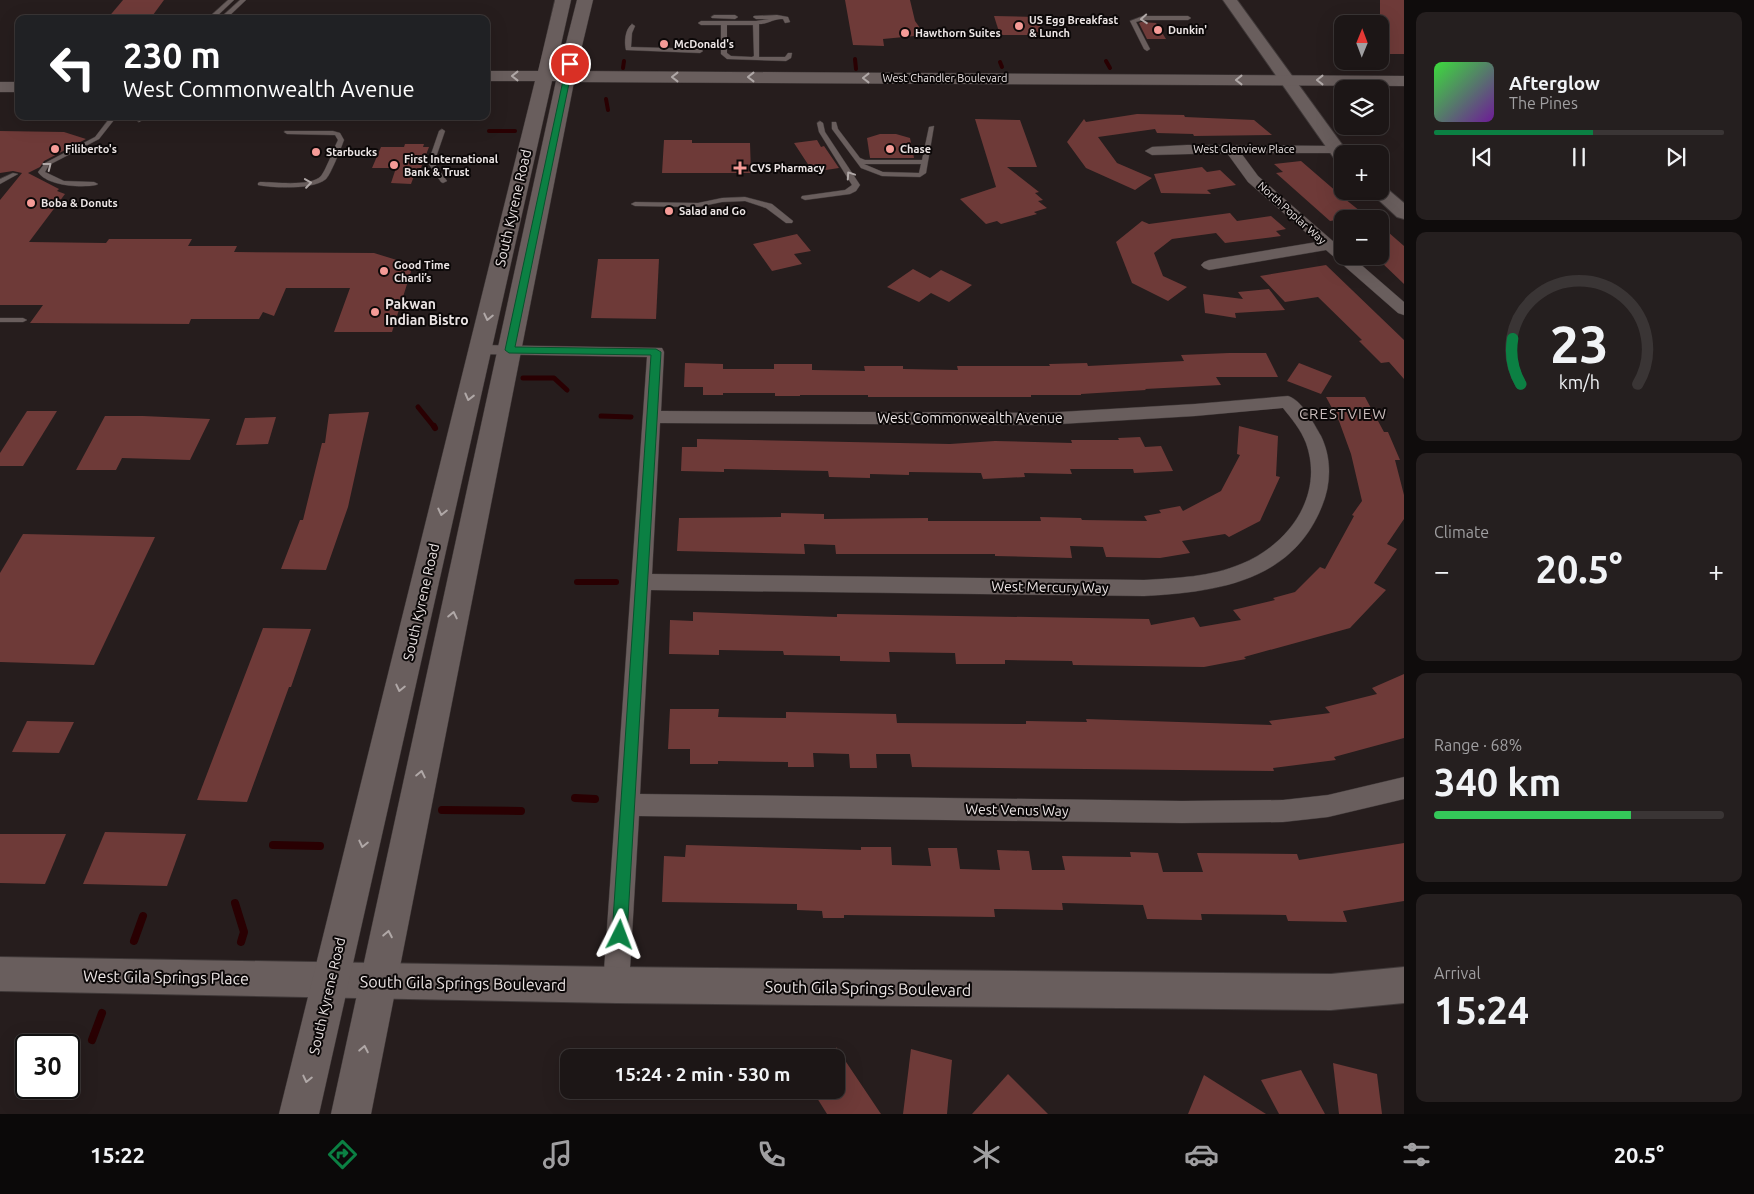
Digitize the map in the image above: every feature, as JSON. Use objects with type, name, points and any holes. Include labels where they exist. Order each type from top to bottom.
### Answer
[{"type":"main road","name":"South Kyrene Road","points":[[351,1114],[378,981],[495,350],[507,236],[563,0]]},
{"type":"main road","name":"South Kyrene Road","points":[[299,1114],[331,980],[495,350],[539,208],[565,83],[585,0]]},
{"type":"main road","points":[[0,74],[15,74]]},
{"type":"main road","name":"West Chandler Boulevard","points":[[490,76],[542,83],[1292,87],[1404,80]]},
{"type":"main road","name":"West Chandler Boulevard","points":[[490,90],[542,83]]},
{"type":"main road","points":[[0,87],[15,87]]},
{"type":"main road","name":"West Chandler Boulevard","points":[[1292,87],[1334,93]]},
{"type":"main road","points":[[1389,94],[1404,94]]},
{"type":"main road","points":[[507,236],[524,226],[539,208]]},
{"type":"street","points":[[1230,0],[1334,146]]},
{"type":"street","name":"West Glenview Place","points":[[1152,151],[1231,148],[1334,153]]},
{"type":"street","name":"North Poplar Way","points":[[1231,148],[1253,179],[1404,310]]},
{"type":"street","points":[[1389,200],[1404,213]]},
{"type":"street","points":[[1209,265],[1328,245]]},
{"type":"street","points":[[495,350],[656,352],[616,986]]},
{"type":"street","name":"West Commonwealth Avenue","points":[[652,417],[1034,419],[1195,410],[1288,402]]},
{"type":"street","name":"West Mercury Way","points":[[641,582],[1144,588],[1202,584],[1233,576],[1265,563],[1287,546],[1305,525],[1313,508],[1319,486],[1320,461],[1307,429],[1288,402]]},
{"type":"street","name":"West Venus Way","points":[[627,805],[1283,811],[1328,806],[1404,788]]},
{"type":"street","name":"West Gila Springs Place","points":[[0,974],[331,980]]},
{"type":"street","name":"South Gila Springs Boulevard","points":[[331,980],[616,986],[1331,992],[1404,985]]},
{"type":"lane","points":[[214,15],[231,0]]},
{"type":"lane","points":[[226,15],[243,0]]},
{"type":"lane","points":[[735,17],[701,20],[724,23],[777,17],[786,18],[787,22]]},
{"type":"lane","points":[[1147,50],[1132,23],[1133,21],[1143,18],[1188,18]]},
{"type":"lane","points":[[754,59],[756,56],[756,20]]},
{"type":"lane","points":[[724,23],[724,54],[729,58],[786,59],[789,58],[790,54]]},
{"type":"lane","points":[[632,26],[629,33],[628,49],[700,51]]},
{"type":"lane","points":[[94,184],[63,183],[43,175],[41,172],[47,164],[94,140],[111,120]]},
{"type":"lane","points":[[805,198],[847,192],[854,189],[856,185],[822,132],[820,123]]},
{"type":"lane","points":[[834,123],[835,129],[862,164],[918,172],[925,166],[932,127]]},
{"type":"lane","points":[[442,131],[431,163],[443,181]]},
{"type":"lane","points":[[260,184],[307,184],[319,180],[324,177],[341,140],[338,134],[333,133],[287,132]]},
{"type":"lane","points":[[862,164],[925,166]]},
{"type":"lane","points":[[0,182],[15,174]]},
{"type":"lane","points":[[635,204],[698,204],[745,199],[769,206],[789,221]]},
{"type":"lane","points":[[0,320],[23,320]]},
{"type":"building","points":[[123,0],[164,0],[153,15],[110,15]]},
{"type":"building","points":[[845,0],[910,0],[915,21],[925,35],[883,39],[884,46],[853,45]]},
{"type":"building","points":[[1380,0],[1404,0],[1404,54],[1389,54],[1389,15],[1380,15]]},
{"type":"building","name":"US Egg Breakfast & Lunch","points":[[994,16],[1037,17],[1043,35],[1000,35]]},
{"type":"building","points":[[1139,23],[1156,23],[1166,39],[1147,39]]},
{"type":"building","points":[[1137,114],[1254,120],[1272,135],[1194,136],[1193,134],[1157,133],[1155,129],[1098,137],[1117,163],[1152,178],[1135,190],[1086,168],[1067,142],[1084,119],[1086,122]]},
{"type":"building","points":[[975,119],[1020,120],[1037,167],[1007,167],[1039,192],[1035,193],[1043,200],[1038,201],[1047,208],[1034,212],[1037,214],[1001,224],[997,221],[986,224],[960,199],[996,187]]},
{"type":"building","points":[[0,131],[64,132],[86,139],[44,161],[40,167],[28,173],[65,194],[29,242],[106,243],[109,239],[192,239],[188,246],[237,246],[234,252],[374,253],[413,265],[392,332],[334,332],[350,288],[286,288],[274,316],[263,312],[259,319],[191,319],[189,324],[30,323],[43,305],[0,305],[0,200],[22,173],[13,171],[0,173]]},
{"type":"building","name":"Chase","points":[[880,134],[896,134],[910,138],[914,158],[870,158],[867,138]]},
{"type":"building","name":"CVS Pharmacy","points":[[664,140],[692,140],[692,143],[750,143],[751,173],[662,173]]},
{"type":"building","points":[[817,140],[821,147],[824,146],[839,168],[813,172],[794,143]]},
{"type":"building","name":"First International Bank & Trust","points":[[405,144],[424,144],[423,147],[429,147],[421,168],[417,168],[411,184],[391,183],[396,168],[372,168],[381,147],[404,147]]},
{"type":"building","points":[[1301,161],[1334,190],[1334,200],[1346,200],[1359,210],[1334,210],[1334,220],[1330,221],[1276,173],[1283,172],[1274,164]]},
{"type":"building","points":[[1202,167],[1207,172],[1220,170],[1236,185],[1207,190],[1211,194],[1161,193],[1154,174]]},
{"type":"building","points":[[1230,213],[1237,221],[1271,216],[1286,229],[1276,231],[1281,236],[1225,243],[1216,233],[1172,239],[1154,253],[1163,276],[1187,287],[1168,301],[1132,283],[1116,242],[1142,221],[1149,224]]},
{"type":"building","points":[[1389,233],[1404,246],[1404,284],[1384,265],[1389,265]]},
{"type":"building","points":[[797,234],[811,251],[794,254],[802,264],[772,271],[753,244]]},
{"type":"building","points":[[598,259],[659,259],[656,319],[591,318]]},
{"type":"building","points":[[1326,265],[1404,340],[1404,379],[1389,362],[1381,363],[1359,341],[1362,340],[1318,297],[1285,302],[1260,276]]},
{"type":"building","points":[[913,269],[930,278],[941,270],[972,285],[949,302],[931,293],[919,302],[887,287]]},
{"type":"building","points":[[1269,289],[1285,310],[1235,313],[1236,318],[1205,313],[1203,294],[1243,299],[1238,292]]},
{"type":"building","points":[[1266,353],[1278,377],[1216,377],[1221,385],[1081,395],[1031,395],[1031,397],[775,396],[775,393],[703,395],[703,387],[684,387],[685,363],[723,364],[723,369],[774,369],[774,364],[812,364],[812,370],[865,371],[864,366],[903,366],[903,369],[958,370],[957,366],[1050,366],[1049,364],[1087,363],[1088,366],[1184,361],[1181,355]]},
{"type":"building","points":[[1299,363],[1332,376],[1321,394],[1287,381]]},
{"type":"building","points":[[1326,397],[1365,397],[1384,432],[1388,432],[1400,460],[1395,460],[1404,495],[1404,519],[1387,544],[1397,549],[1374,583],[1386,590],[1350,628],[1244,657],[1246,659],[1204,667],[1073,665],[1072,661],[1005,660],[1005,664],[956,664],[955,653],[889,652],[890,662],[840,661],[840,656],[784,655],[783,651],[719,650],[719,655],[669,654],[670,620],[693,621],[693,612],[837,617],[837,614],[1149,619],[1151,625],[1194,617],[1200,627],[1241,620],[1233,610],[1275,600],[1273,598],[1295,592],[1320,567],[1325,569],[1354,516],[1352,515],[1362,501],[1351,454],[1339,421]]},
{"type":"building","points":[[27,411],[57,411],[23,466],[0,466],[0,453]]},
{"type":"building","points":[[369,412],[348,507],[326,570],[281,569],[300,520],[303,520],[322,443],[325,443],[329,414]]},
{"type":"building","points":[[105,416],[210,419],[190,460],[122,458],[116,470],[76,470]]},
{"type":"building","points":[[276,417],[268,444],[236,445],[245,418]]},
{"type":"building","points":[[1239,426],[1278,436],[1276,476],[1280,477],[1260,521],[1229,537],[1225,534],[1182,541],[1190,553],[1160,558],[1106,557],[1103,547],[1070,546],[1072,558],[995,556],[995,554],[836,554],[835,545],[804,544],[805,554],[677,551],[679,518],[781,517],[781,513],[824,514],[824,519],[928,518],[928,521],[1041,521],[1040,517],[1147,521],[1144,516],[1161,513],[1159,510],[1180,506],[1183,511],[1221,491],[1240,455],[1237,454]]},
{"type":"building","points":[[1140,437],[1145,447],[1161,446],[1173,471],[1134,473],[1133,469],[1070,469],[1072,474],[1024,473],[1025,477],[983,479],[981,473],[909,472],[909,475],[870,474],[870,478],[829,477],[828,471],[724,469],[724,472],[681,471],[682,447],[697,447],[697,439],[950,444],[995,441],[1072,443],[1071,440],[1119,440],[1118,438]]},
{"type":"building","points":[[23,534],[155,537],[94,665],[0,662],[0,573]]},
{"type":"building","points":[[263,628],[311,629],[247,802],[197,800]]},
{"type":"building","points":[[1404,674],[1404,738],[1334,757],[1336,760],[1273,768],[1274,771],[912,767],[910,754],[876,754],[877,768],[850,768],[849,754],[813,753],[814,767],[788,767],[788,762],[718,761],[718,764],[690,764],[690,749],[668,749],[670,709],[719,709],[718,717],[786,718],[786,712],[896,714],[897,723],[1026,724],[1026,721],[1087,722],[1086,719],[1272,725],[1269,721],[1330,713],[1325,707],[1377,694],[1372,688]]},
{"type":"building","points":[[27,721],[74,722],[59,753],[12,752]]},
{"type":"building","points":[[105,832],[186,834],[167,886],[83,884]]},
{"type":"building","points":[[0,834],[66,834],[45,884],[0,883]]},
{"type":"building","points":[[1404,843],[1404,901],[1343,911],[1347,922],[1288,921],[1286,915],[1201,914],[1202,920],[1147,919],[1143,905],[1062,903],[1063,910],[994,909],[995,917],[844,915],[844,918],[823,918],[822,911],[797,910],[797,904],[662,902],[664,856],[685,857],[686,845],[861,850],[861,847],[891,847],[892,865],[931,866],[928,848],[957,848],[960,869],[1000,870],[997,850],[1029,851],[1032,870],[1065,870],[1062,856],[1131,857],[1130,852],[1158,853],[1163,872],[1203,872],[1197,853],[1297,854],[1299,860]]},
{"type":"building","points":[[911,1049],[952,1060],[947,1114],[903,1114]]},
{"type":"building","points":[[845,1060],[881,1114],[827,1114],[818,1099],[845,1099]]},
{"type":"building","points":[[1333,1063],[1377,1074],[1382,1114],[1339,1114]]},
{"type":"building","points":[[1301,1070],[1325,1114],[1279,1114],[1261,1080]]},
{"type":"building","points":[[1008,1074],[1048,1114],[972,1114]]},
{"type":"building","points":[[1204,1075],[1266,1114],[1188,1114]]},
{"type":"waterway","points":[[855,59],[856,69]]},
{"type":"waterway","points":[[623,68],[624,61]]},
{"type":"waterway","points":[[1106,61],[1110,68]]},
{"type":"waterway","points":[[1000,62],[1002,67]]},
{"type":"waterway","points":[[606,99],[608,110]]},
{"type":"waterway","points":[[489,131],[515,131]]},
{"type":"waterway","points":[[523,378],[554,378],[567,390]]},
{"type":"waterway","points":[[418,407],[435,428],[434,426]]},
{"type":"waterway","points":[[601,416],[631,417]]},
{"type":"waterway","points":[[577,582],[616,582]]},
{"type":"waterway","points":[[575,798],[595,799]]},
{"type":"waterway","points":[[442,810],[521,811]]},
{"type":"waterway","points":[[273,845],[320,846]]},
{"type":"waterway","points":[[235,903],[244,932],[241,942]]},
{"type":"waterway","points":[[134,941],[143,916]]},
{"type":"waterway","points":[[92,1040],[102,1013]]},
{"type":"place","name":"US Egg Breakfast & Lunch","points":[[1019,26]]},
{"type":"place","name":"Dunkin'","points":[[1158,30]]},
{"type":"place","name":"Hawthorn Suites","points":[[905,33]]},
{"type":"place","name":"McDonald's","points":[[664,44]]},
{"type":"place","name":"Filiberto's","points":[[55,149]]},
{"type":"place","name":"Chase","points":[[890,149]]},
{"type":"place","name":"Starbucks","points":[[316,152]]},
{"type":"place","name":"First International Bank & Trust","points":[[394,165]]},
{"type":"place","name":"CVS Pharmacy","points":[[740,168]]},
{"type":"place","name":"Boba & Donuts","points":[[31,203]]},
{"type":"place","name":"Salad and Go","points":[[669,211]]},
{"type":"place","name":"Good Time Charli’s","points":[[384,271]]},
{"type":"place","name":"Pakwan Indian Bistro","points":[[375,312]]},
{"type":"district","name":"CRESTVIEW","points":[[1343,414]]},
{"type":"route","points":[[570,64],[560,102],[509,350],[656,352],[620,935]]}]
